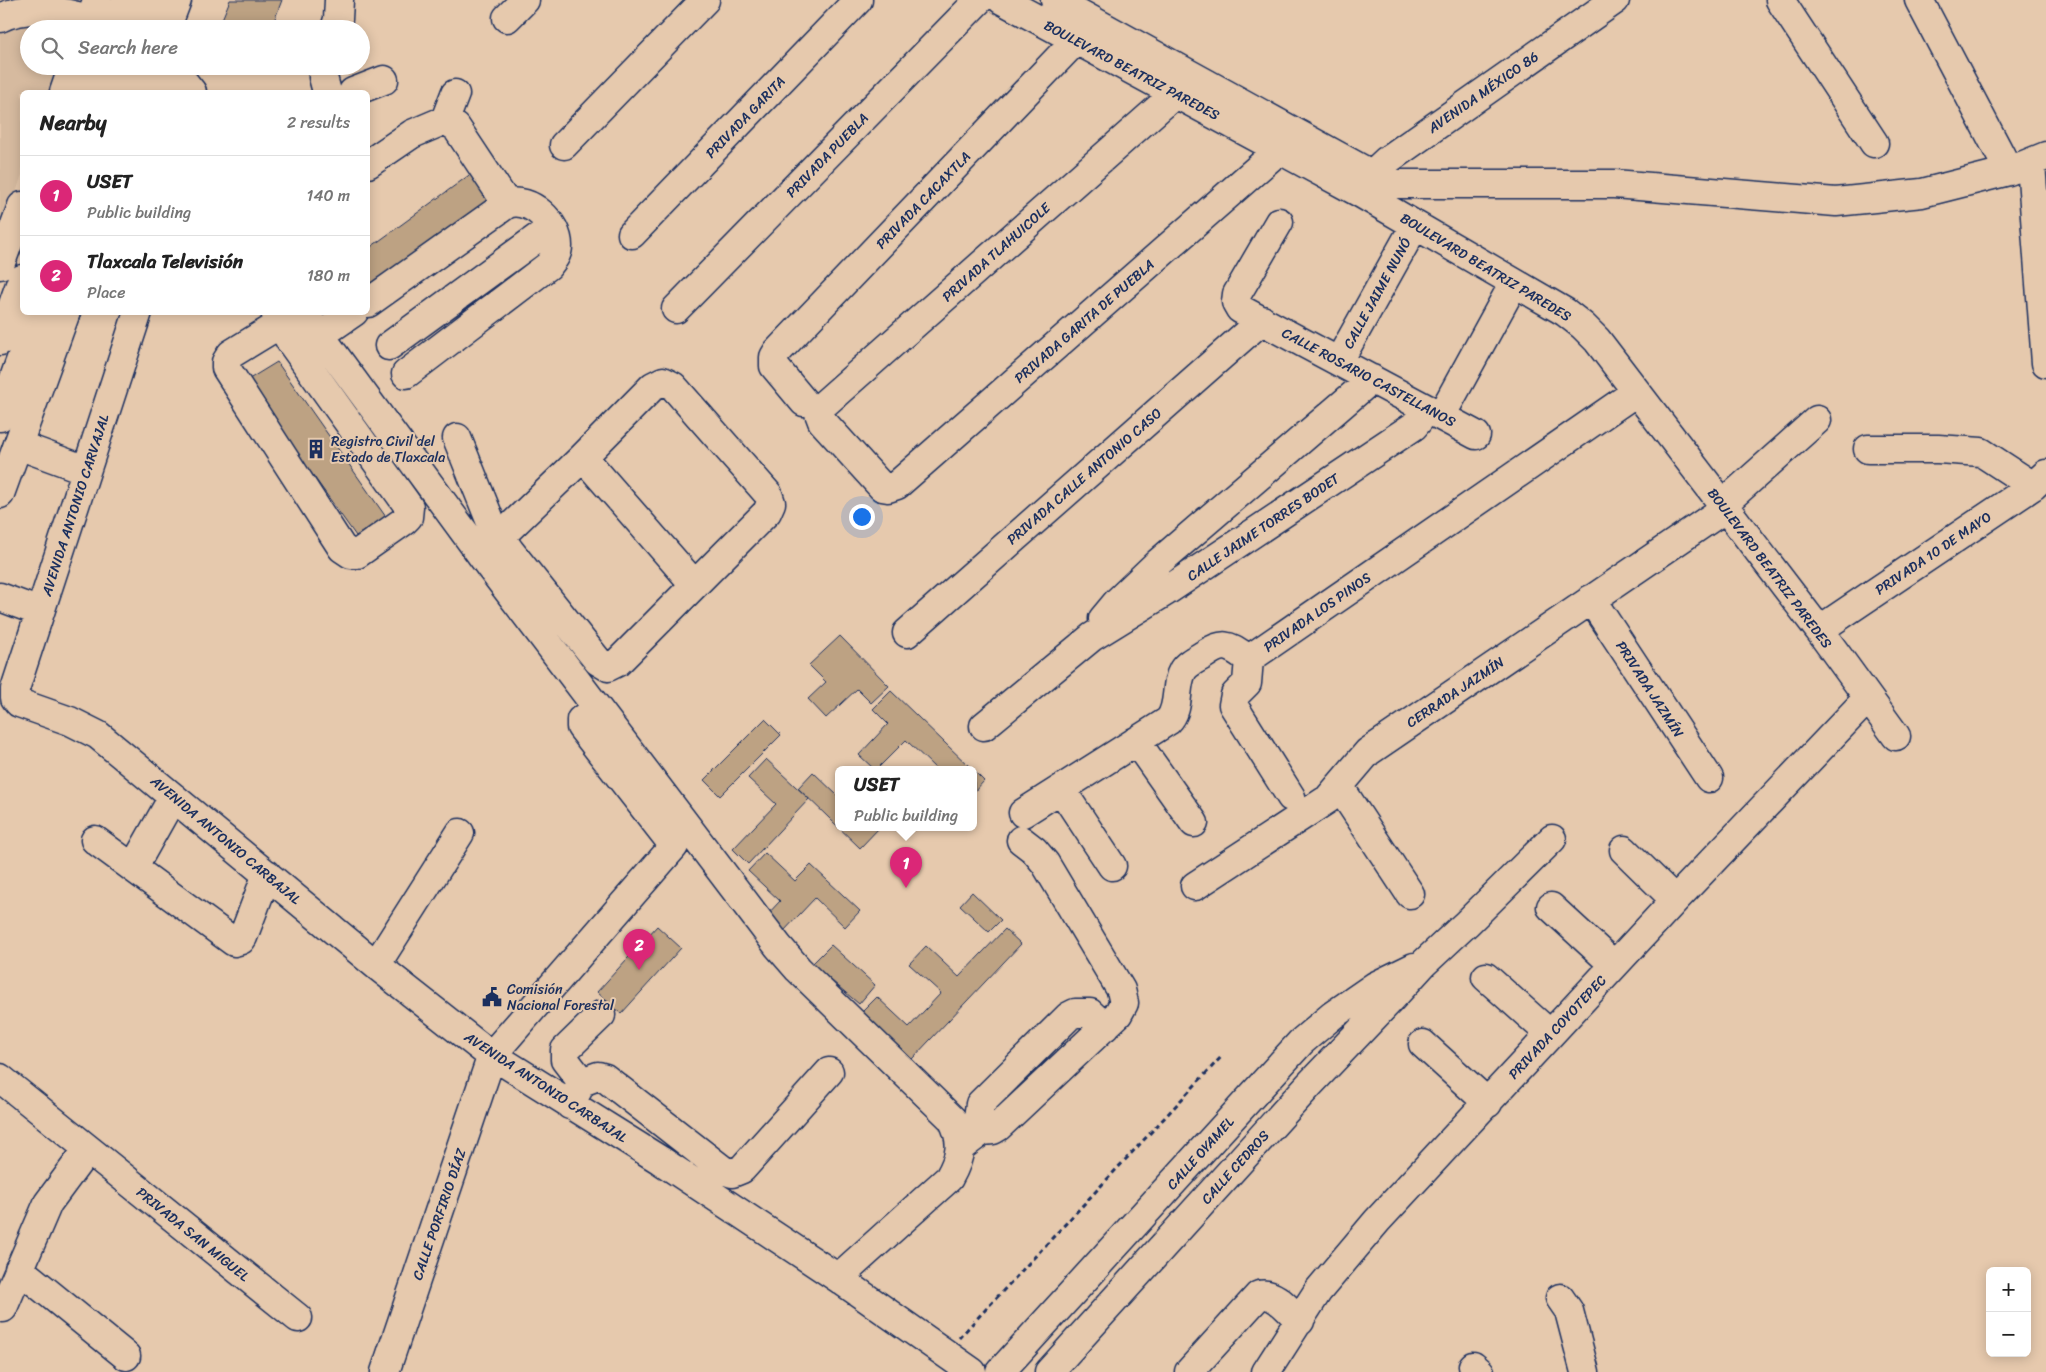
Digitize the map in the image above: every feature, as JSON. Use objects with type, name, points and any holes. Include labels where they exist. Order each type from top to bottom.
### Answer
[{"type":"street","points":[[128,20],[153,0]]},
{"type":"street","points":[[169,20],[177,0]]},
{"type":"street","points":[[338,20],[339,0]]},
{"type":"street","points":[[564,145],[705,0]]},
{"type":"street","name":"PRIVADA GARITA","points":[[632,234],[858,0]]},
{"type":"street","name":"PRIVADA PUEBLA","points":[[676,309],[979,0]]},
{"type":"street","name":"BOULEVARD BEATRIZ PAREDES","points":[[1002,0],[1279,150],[1366,183],[1614,184],[1836,202],[1922,193],[2029,164]]},
{"type":"street","name":"BOULEVARD BEATRIZ PAREDES","points":[[1055,0],[1366,183],[1415,225],[1565,312],[1583,326],[1597,340],[1819,630],[1896,736]]},
{"type":"street","name":"AVENIDA MÉXICO 86","points":[[1366,183],[1386,161],[1615,0]]},
{"type":"street","points":[[1780,0],[1874,143]]},
{"type":"street","points":[[1919,0],[2029,164],[2046,363]]},
{"type":"street","points":[[0,18],[17,11],[36,8],[114,20]]},
{"type":"street","name":"PRIVADA CACAXTLA","points":[[812,407],[776,371],[773,362],[777,352],[1076,40]]},
{"type":"street","points":[[65,90],[70,75]]},
{"type":"street","points":[[92,90],[98,75]]},
{"type":"street","points":[[119,90],[125,75]]},
{"type":"street","points":[[323,75],[326,90]]},
{"type":"street","points":[[146,90],[166,76],[189,90]]},
{"type":"street","points":[[357,90],[384,80]]},
{"type":"street","name":"PRIVADA TLAHUICOLE","points":[[812,407],[823,405],[1176,93]]},
{"type":"street","points":[[370,163],[412,134],[444,120],[455,94]]},
{"type":"street","points":[[444,120],[456,127],[507,204]]},
{"type":"street","name":"PRIVADA GARITA DE PUEBLA","points":[[812,407],[822,421],[878,484],[888,488],[897,485],[1279,150]]},
{"type":"street","points":[[370,302],[507,204],[519,202],[533,207],[552,227],[557,236],[558,248],[555,258],[548,266],[406,374]]},
{"type":"street","points":[[0,265],[20,211]]},
{"type":"street","name":"CALLE ROSARIO CASTELLANOS","points":[[1279,222],[1236,298],[1240,309],[1476,435]]},
{"type":"street","name":"CALLE JAIME NUNÓ","points":[[1339,361],[1415,225]]},
{"type":"street","points":[[389,346],[552,227]]},
{"type":"street","name":"CALLE JAIME TORRES BODET","points":[[984,726],[1092,637],[1165,592],[1434,412],[1514,283]]},
{"type":"street","points":[[0,341],[20,285]]},
{"type":"street","points":[[0,417],[37,315]]},
{"type":"street","points":[[0,494],[9,436],[38,390],[65,315]]},
{"type":"street","name":"AVENIDA ANTONIO CARVAJAL","points":[[16,698],[15,689],[137,315]]},
{"type":"street","points":[[297,351],[350,315]]},
{"type":"street","points":[[286,316],[320,336],[500,552],[598,661],[608,667],[618,662],[767,512],[771,504],[770,498],[673,386],[663,381],[653,386],[583,457],[500,552]]},
{"type":"street","points":[[286,316],[297,351],[409,507],[408,517],[404,521],[357,554],[351,554],[342,548],[226,368],[226,362],[231,354],[286,316]]},
{"type":"street","name":"PRIVADA CALLE ANTONIO CASO","points":[[906,632],[1262,320]]},
{"type":"street","name":"CALLE JAIME TORRES BODET","points":[[1092,637],[1101,621],[1118,601],[1158,562],[1372,379]]},
{"type":"street","name":"PRIVADA LOS PINOS","points":[[971,1139],[978,1118],[980,1104],[1069,1016],[1083,1011],[1090,1013],[1105,1027],[1122,1009],[1124,996],[1121,990],[1045,863],[1034,850],[1022,826],[1061,789],[1172,717],[1182,674],[1187,666],[1215,647],[1223,645],[1230,647],[1249,659],[1636,392]]},
{"type":"street","name":"CERRADA JAZMÍN","points":[[1195,886],[1328,799],[1368,752],[1724,507],[1732,496],[1817,420]]},
{"type":"street","points":[[9,436],[86,470]]},
{"type":"street","points":[[457,438],[500,552],[597,708],[778,946],[798,969],[946,1112],[957,1128],[971,1139],[949,1178],[838,1278]]},
{"type":"street","points":[[1868,449],[1938,449],[1981,452],[2039,480]]},
{"type":"street","points":[[583,457],[694,584]]},
{"type":"street","name":"PRIVADA 10 DE MAYO","points":[[1819,630],[2039,480]]},
{"type":"street","points":[[0,597],[40,612]]},
{"type":"street","name":"PRIVADA JAZMÍN","points":[[1592,599],[1709,778]]},
{"type":"street","points":[[1249,659],[1247,682],[1235,695],[1233,705],[1291,796]]},
{"type":"street","name":"AVENIDA ANTONIO CARBAJAL","points":[[16,698],[24,705],[70,720],[98,735],[376,964],[492,1055],[516,1068],[576,1093],[660,1160],[838,1278],[972,1372]]},
{"type":"street","name":"PRIVADA COYOTEPEC","points":[[1266,1372],[1318,1291],[1377,1221],[1675,900],[1868,698]]},
{"type":"street","points":[[492,1055],[674,846],[580,727],[581,720],[597,708]]},
{"type":"street","points":[[1136,741],[1194,822]]},
{"type":"street","points":[[1339,786],[1410,894]]},
{"type":"street","points":[[1061,789],[1112,866]]},
{"type":"street","points":[[133,868],[173,796]]},
{"type":"street","points":[[376,964],[460,833]]},
{"type":"street","points":[[1422,964],[1467,924],[1552,839]]},
{"type":"street","points":[[95,840],[234,942],[243,937],[266,874]]},
{"type":"street","points":[[1624,850],[1675,900]]},
{"type":"street","points":[[1551,907],[1614,966]]},
{"type":"street","name":"CALLE OYAMEL","points":[[1000,1372],[1301,1042],[1333,1014],[1375,986],[1422,964]]},
{"type":"street","name":"CALLE CEDROS","points":[[1049,1372],[1422,964]]},
{"type":"street","points":[[1486,977],[1550,1034]]},
{"type":"street","points":[[601,1015],[565,1050],[565,1060],[576,1093],[598,1076],[608,1079],[723,1170],[732,1173],[742,1169],[829,1072]]},
{"type":"street","points":[[1424,1044],[1488,1103]]},
{"type":"street","name":"CALLE PORFIRIO DÍAZ","points":[[385,1372],[492,1055]]},
{"type":"street","name":"PRIVADA SAN MIGUEL","points":[[0,1078],[298,1318]]},
{"type":"street","points":[[3,1308],[48,1203],[88,1149]]},
{"type":"street","points":[[1200,1153],[1226,1177]]},
{"type":"street","points":[[19,1269],[126,1356]]},
{"type":"street","points":[[1189,1372],[1259,1296],[1264,1294],[1273,1297],[1300,1320]]},
{"type":"street","points":[[1560,1298],[1569,1311],[1586,1372]]},
{"type":"path","points":[[945,1353],[1223,1055]]},
{"type":"shaded area","points":[[0,0],[86,0],[78,20],[20,20],[20,75],[59,75],[53,90],[20,90],[20,181],[0,238]]},
{"type":"building","points":[[230,0],[282,0],[274,20],[222,20]]},
{"type":"building","points":[[472,173],[496,200],[370,291],[370,248]]},
{"type":"building","name":"Registro Civil del Estado de Tlaxcala","points":[[277,362],[386,517],[356,536],[246,381]]},
{"type":"building","points":[[840,636],[889,686],[871,703],[857,689],[826,718],[808,699],[826,682],[809,665]]},
{"type":"building","points":[[891,691],[969,766],[933,766],[906,740],[880,766],[871,766],[859,755],[888,724],[873,709]]},
{"type":"building","points":[[765,719],[781,735],[720,796],[704,780]]},
{"type":"building","points":[[766,759],[809,799],[748,864],[733,849],[776,804],[748,778]]},
{"type":"building","points":[[813,772],[835,793],[835,824],[798,788]]},
{"type":"building","points":[[977,774],[984,781],[977,789]]},
{"type":"building","points":[[842,831],[876,831],[860,848]]},
{"type":"building","points":[[765,853],[795,881],[811,865],[860,911],[845,927],[815,898],[783,932],[766,916],[780,901],[748,871]]},
{"type":"building","points":[[972,892],[1001,920],[989,932],[960,905]]},
{"type":"building","points":[[657,926],[681,948],[621,1014],[597,992]]},
{"type":"building","points":[[1005,929],[1021,944],[912,1059],[862,1012],[877,997],[909,1027],[941,993],[909,964],[926,946],[959,977]]},
{"type":"building","points":[[831,945],[875,985],[859,1004],[812,964]]},
{"type":"place","name":"Registro Civil del Estado de Tlaxcala","points":[[316,449]]},
{"type":"place","name":"USET","points":[[906,888]]},
{"type":"place","name":"Tlaxcala Televisión","points":[[639,970]]},
{"type":"place","name":"Comisión Nacional Forestal","points":[[492,997]]}]
